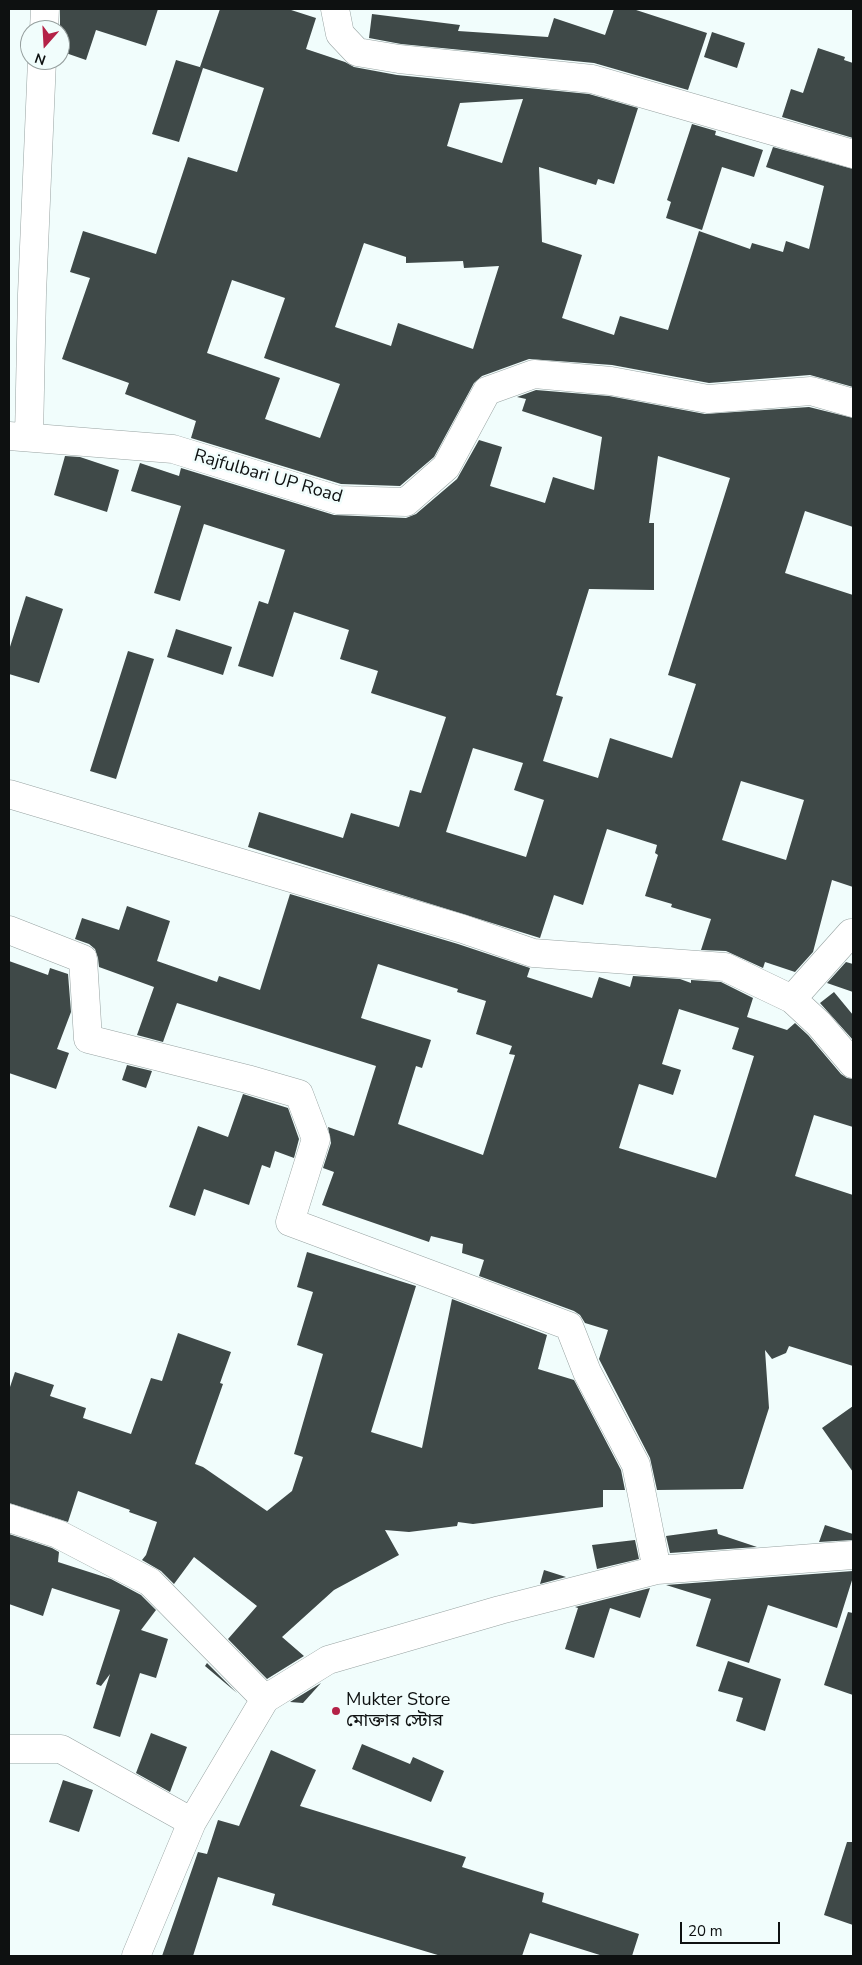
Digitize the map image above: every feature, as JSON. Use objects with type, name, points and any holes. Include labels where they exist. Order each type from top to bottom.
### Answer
[{"type":"street","points":[[335,9],[340,34],[357,52],[399,59],[592,78],[853,154]]},
{"type":"street","points":[[19,437],[32,294],[42,70]]},
{"type":"street","name":"Rajfulbari UP Road","points":[[19,437],[173,449],[338,500],[406,502],[446,467],[487,391],[534,374],[611,381],[708,398],[811,391],[853,402]]},
{"type":"street","points":[[9,794],[463,929],[533,953],[725,967],[792,999],[818,1024],[853,1064]]},
{"type":"street","points":[[9,930],[83,959],[88,1039],[247,1078],[299,1094],[316,1139],[290,1222],[569,1326],[587,1372],[636,1465],[657,1570]]},
{"type":"street","points":[[792,999],[851,933],[853,934]]},
{"type":"street","points":[[9,1518],[58,1534],[150,1582],[265,1699]]},
{"type":"street","points":[[136,1956],[192,1822],[265,1699],[328,1660],[500,1610],[657,1570],[853,1555]]},
{"type":"street","points":[[9,1749],[61,1749],[192,1822]]},
{"type":"building","points":[[60,9],[158,9],[146,46],[96,30],[86,60],[70,54],[70,20],[60,20]]},
{"type":"building","points":[[220,9],[288,9],[316,18],[306,49],[345,62],[354,67],[397,75],[589,94],[638,108],[614,184],[598,179],[596,185],[539,167],[542,242],[582,255],[562,318],[614,335],[620,316],[668,330],[699,231],[750,249],[752,243],[783,252],[786,241],[809,249],[824,186],[766,167],[773,147],[853,169],[853,387],[810,375],[709,383],[612,365],[529,359],[482,376],[474,383],[434,457],[400,486],[341,484],[191,438],[196,421],[125,394],[129,383],[62,359],[90,278],[70,272],[83,231],[156,254],[188,157],[237,172],[264,88],[200,67]],"holes":[[[523,99],[502,163],[447,146],[460,103]],[[364,243],[406,257],[406,263],[463,261],[464,268],[499,266],[473,349],[398,323],[391,346],[335,327]],[[232,280],[285,298],[264,358],[340,384],[320,438],[265,419],[280,378],[207,353]]]},
{"type":"building","points":[[614,9],[633,9],[707,33],[688,90],[594,63],[401,44],[369,38],[372,14],[460,25],[458,31],[548,37],[554,18],[605,35]]},
{"type":"building","points":[[712,32],[745,43],[737,68],[704,57]]},
{"type":"building","points":[[818,48],[845,57],[844,60],[853,63],[853,138],[782,117],[791,89],[803,93]]},
{"type":"building","points":[[176,60],[203,68],[179,142],[152,134]]},
{"type":"building","points":[[692,124],[716,131],[715,135],[763,150],[754,177],[722,167],[702,230],[666,218],[671,202],[667,200]]},
{"type":"building","points":[[536,390],[609,396],[705,414],[809,407],[853,418],[853,527],[805,511],[785,573],[853,595],[853,887],[832,880],[813,952],[795,972],[765,962],[763,968],[726,951],[701,950],[711,919],[671,907],[672,904],[645,896],[658,855],[655,853],[657,845],[607,829],[583,905],[554,895],[540,938],[248,847],[259,812],[343,838],[351,813],[399,827],[410,790],[421,793],[446,717],[371,693],[378,671],[340,659],[349,630],[294,612],[273,677],[238,666],[259,601],[268,604],[285,550],[204,524],[180,601],[154,593],[181,506],[131,491],[140,463],[179,476],[181,468],[334,515],[406,518],[416,514],[457,479],[479,440],[502,447],[490,486],[545,503],[553,477],[594,490],[602,437],[522,411],[526,399],[517,397]],"holes":[[[658,456],[730,478],[668,675],[696,684],[672,758],[610,738],[598,778],[543,761],[563,697],[556,695],[589,589],[654,590],[654,523],[649,523]],[[473,748],[523,763],[514,790],[544,800],[526,857],[446,832]],[[741,781],[804,800],[786,860],[722,840]]]},
{"type":"building","points":[[65,456],[80,457],[119,470],[107,512],[54,495]]},
{"type":"building","points":[[26,596],[63,609],[39,683],[9,674],[9,650]]},
{"type":"building","points":[[176,629],[232,647],[223,675],[167,657]]},
{"type":"building","points":[[128,651],[154,659],[116,779],[90,771]]},
{"type":"building","points":[[290,894],[458,944],[530,968],[527,977],[592,998],[599,977],[630,987],[633,976],[680,979],[691,983],[691,980],[721,982],[753,998],[747,1017],[787,1030],[795,1023],[808,1035],[841,1074],[853,1079],[853,1127],[814,1115],[795,1176],[853,1195],[853,1366],[789,1346],[786,1353],[772,1359],[765,1350],[769,1408],[743,1489],[657,1490],[650,1458],[599,1359],[608,1330],[585,1323],[580,1315],[574,1311],[479,1276],[484,1260],[462,1253],[463,1244],[431,1236],[429,1242],[322,1205],[334,1172],[323,1168],[331,1143],[328,1127],[354,1136],[376,1066],[177,1003],[163,1042],[137,1035],[154,987],[99,967],[95,949],[89,944],[75,939],[82,918],[119,930],[127,906],[170,921],[157,961],[217,982],[219,976],[260,990]],"holes":[[[378,964],[458,989],[457,992],[486,1001],[476,1034],[512,1046],[509,1054],[515,1055],[483,1155],[398,1124],[416,1066],[422,1068],[431,1040],[361,1018]],[[679,1009],[739,1028],[732,1049],[754,1056],[716,1178],[619,1148],[639,1084],[673,1095],[681,1070],[662,1064]]]},
{"type":"building","points":[[9,961],[48,975],[50,968],[68,974],[71,1012],[57,1049],[69,1053],[56,1089],[9,1073]]},
{"type":"building","points":[[846,962],[853,964],[853,992],[827,983]]},
{"type":"building","points":[[834,992],[853,1015],[853,1040],[820,1003]]},
{"type":"building","points":[[127,1065],[152,1071],[146,1088],[122,1080]]},
{"type":"building","points":[[243,1094],[288,1108],[299,1139],[294,1158],[275,1151],[270,1168],[262,1165],[249,1205],[204,1189],[195,1216],[169,1207],[198,1126],[228,1137]]},
{"type":"building","points":[[307,1252],[416,1286],[371,1432],[422,1448],[452,1299],[547,1335],[538,1369],[574,1380],[621,1470],[625,1490],[603,1490],[603,1507],[473,1524],[458,1522],[457,1526],[409,1532],[385,1530],[399,1555],[334,1590],[282,1637],[304,1656],[267,1679],[228,1639],[257,1606],[194,1557],[174,1584],[161,1571],[142,1560],[146,1555],[157,1522],[78,1491],[68,1522],[9,1503],[9,1390],[15,1372],[54,1385],[50,1396],[86,1408],[83,1418],[131,1434],[151,1378],[162,1381],[178,1333],[231,1352],[220,1383],[223,1384],[195,1464],[203,1467],[267,1511],[292,1491],[303,1457],[294,1454],[323,1354],[297,1345],[313,1292],[297,1287]]},
{"type":"building","points":[[853,1406],[853,1472],[822,1428]]},
{"type":"building","points":[[825,1525],[853,1534],[853,1540],[819,1542]]},
{"type":"building","points":[[717,1529],[718,1534],[757,1547],[670,1553],[666,1536]]},
{"type":"building","points":[[9,1534],[52,1548],[59,1552],[58,1562],[111,1579],[141,1595],[156,1610],[141,1630],[168,1639],[156,1678],[140,1673],[120,1737],[93,1728],[110,1674],[101,1686],[96,1684],[120,1610],[52,1588],[43,1616],[9,1604]]},
{"type":"building","points":[[635,1540],[639,1559],[597,1569],[592,1545]]},
{"type":"building","points":[[544,1570],[566,1577],[540,1584]]},
{"type":"building","points":[[853,1571],[853,1577],[837,1628],[768,1605],[749,1663],[696,1646],[711,1599],[666,1585]]},
{"type":"building","points":[[650,1588],[640,1618],[610,1608],[594,1658],[565,1649],[578,1608],[575,1607]]},
{"type":"building","points":[[848,1612],[853,1613],[853,1695],[824,1685]]},
{"type":"building","points":[[728,1661],[781,1679],[765,1731],[736,1721],[743,1698],[718,1691]]},
{"type":"building","points":[[207,1663],[237,1693],[205,1666]]},
{"type":"building","points":[[321,1683],[303,1703],[290,1702]]},
{"type":"building","points":[[151,1733],[187,1747],[170,1792],[136,1773]]},
{"type":"building","points":[[362,1744],[410,1764],[413,1757],[444,1771],[431,1802],[352,1769]]},
{"type":"building","points":[[271,1750],[316,1770],[300,1806],[466,1857],[462,1867],[544,1893],[542,1902],[639,1934],[632,1956],[603,1956],[530,1933],[522,1956],[441,1956],[272,1905],[275,1894],[218,1877],[193,1956],[162,1956],[198,1852],[207,1854],[218,1820],[239,1826]]},
{"type":"building","points":[[63,1780],[93,1790],[79,1832],[49,1822]]},
{"type":"building","points":[[847,1842],[853,1842],[853,1925],[824,1915]]},
{"type":"place","name":"Mukter Store মোক্তার স্টোর","points":[[336,1711]]}]
